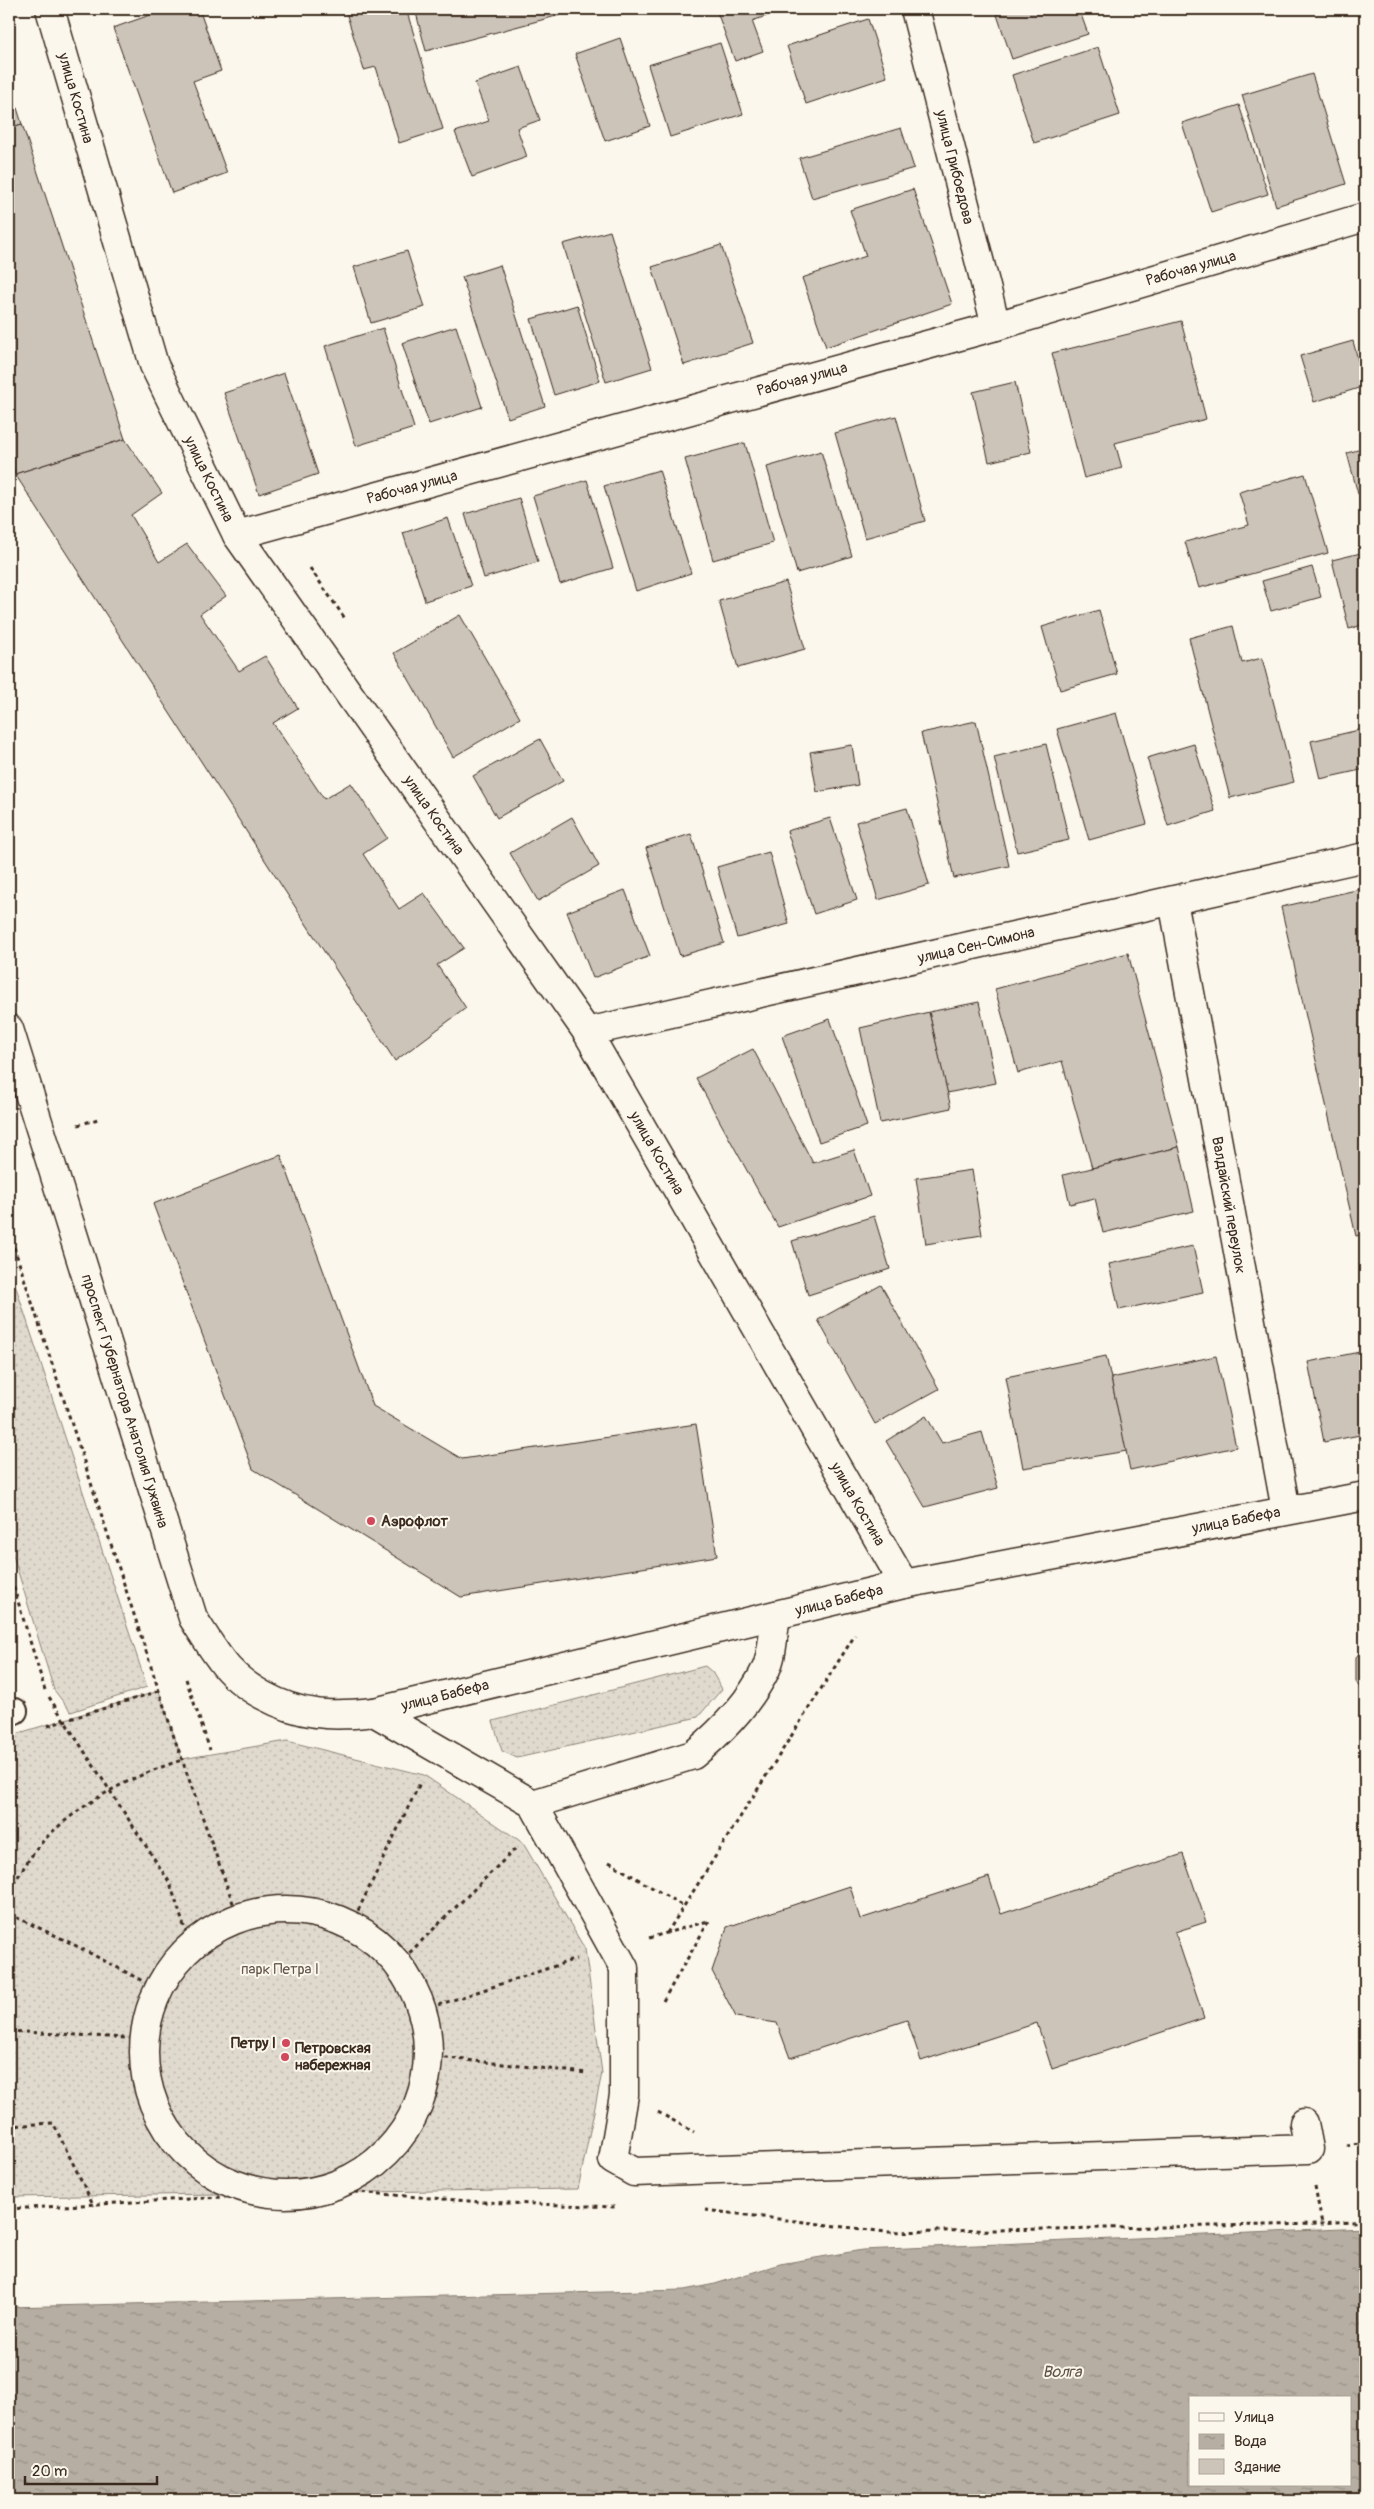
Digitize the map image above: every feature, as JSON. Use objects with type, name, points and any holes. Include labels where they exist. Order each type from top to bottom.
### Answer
[{"type":"street","name":"улица Костина","points":[[50,9],[154,365],[237,534],[588,1032],[894,1587]]},
{"type":"street","name":"улица Грибоедова","points":[[915,9],[996,326]]},
{"type":"street","name":"Рабочая улица","points":[[237,534],[996,326],[1364,222]]},
{"type":"street","name":"улица Сен-Симона","points":[[588,1032],[1365,857]]},
{"type":"street","name":"Валдайский переулок","points":[[1173,900],[1286,1510]]},
{"type":"street","name":"проспект Губернатора Анатолия Гужвина","points":[[9,1029],[193,1618],[221,1661],[239,1679],[264,1695],[290,1707],[316,1714]]},
{"type":"street","name":"улица Бабефа","points":[[316,1714],[374,1712],[894,1587],[1365,1496]]},
{"type":"street","points":[[537,1813],[693,1755],[712,1739],[749,1696],[766,1668],[776,1615]]},
{"type":"street","points":[[374,1712],[537,1813],[624,1968],[624,2095],[613,2160],[634,2172],[1310,2149],[1304,2123]]},
{"type":"street","points":[[295,1909],[351,1925],[376,1942],[398,1964],[423,2010],[429,2056],[416,2113],[382,2160],[331,2190],[259,2195],[192,2163],[150,2103],[142,2039],[146,2013],[156,1988],[190,1945],[238,1917],[295,1909]]},
{"type":"path","points":[[276,524],[324,587],[352,628]]},
{"type":"path","points":[[9,1232],[182,1760],[238,1917]]},
{"type":"path","points":[[9,1572],[45,1691],[170,1883],[190,1945]]},
{"type":"path","points":[[667,1933],[894,1587]]},
{"type":"path","points":[[46,1726],[159,1691]]},
{"type":"path","points":[[351,1925],[436,1749]]},
{"type":"path","points":[[9,1890],[46,1838],[95,1798],[153,1769],[182,1760]]},
{"type":"path","points":[[398,1964],[537,1813]]},
{"type":"path","points":[[600,1857],[684,1906]]},
{"type":"path","points":[[9,1914],[65,1940],[156,1988]]},
{"type":"path","points":[[423,2010],[613,1948],[709,1921],[662,2003]]},
{"type":"path","points":[[9,2030],[142,2039]]},
{"type":"path","points":[[429,2056],[624,2078]]},
{"type":"path","points":[[656,2110],[696,2133]]},
{"type":"path","points":[[9,2126],[53,2123],[94,2206]]},
{"type":"path","points":[[331,2190],[481,2202],[620,2206]]},
{"type":"path","points":[[9,2209],[94,2206],[259,2195]]},
{"type":"path","points":[[704,2209],[886,2232],[1322,2224],[1365,2221]]},
{"type":"green space","points":[[9,1266],[147,1687],[71,1712],[54,1690],[9,1542]]},
{"type":"green space","points":[[705,1666],[712,1672],[722,1689],[698,1717],[517,1758],[502,1751],[493,1721]]},
{"type":"green space","name":"парк Петра I","points":[[159,1691],[182,1759],[287,1741],[424,1775],[523,1843],[585,1949],[602,2073],[578,2189],[9,2197],[9,1736]]},
{"type":"water","name":"Волга","points":[[1365,2228],[1365,2500],[9,2500],[9,2307],[684,2290],[715,2284],[780,2264],[862,2250]]},
{"type":"building","points":[[167,9],[199,9],[221,71],[193,81],[227,173],[172,193],[113,28]]},
{"type":"building","points":[[345,9],[406,9],[443,129],[399,143],[376,67],[364,70]]},
{"type":"building","points":[[415,9],[558,9],[560,15],[426,51]]},
{"type":"building","points":[[716,9],[774,9],[775,13],[752,21],[763,51],[735,61]]},
{"type":"building","points":[[995,9],[1079,9],[1088,34],[1012,59]]},
{"type":"building","points":[[868,19],[887,77],[806,104],[787,46]]},
{"type":"building","points":[[620,38],[650,126],[605,141],[575,54]]},
{"type":"building","points":[[720,43],[743,114],[670,137],[648,65]]},
{"type":"building","points":[[1098,47],[1120,115],[1034,143],[1012,75]]},
{"type":"building","points":[[521,67],[540,120],[517,128],[527,157],[472,177],[455,132],[489,121],[475,83]]},
{"type":"building","points":[[1312,74],[1346,184],[1276,206],[1242,95]]},
{"type":"building","points":[[9,82],[22,124],[9,128]]},
{"type":"building","points":[[1239,105],[1268,194],[1211,212],[1182,123]]},
{"type":"building","points":[[22,124],[125,439],[15,474],[9,454],[9,128]]},
{"type":"building","points":[[901,128],[914,168],[812,198],[799,158]]},
{"type":"building","points":[[913,189],[952,304],[826,347],[802,278],[866,256],[850,210]]},
{"type":"building","points":[[610,231],[652,368],[606,382],[563,244]]},
{"type":"building","points":[[721,245],[753,343],[684,365],[652,267]]},
{"type":"building","points":[[407,251],[425,307],[371,323],[354,267]]},
{"type":"building","points":[[500,265],[545,406],[508,418],[462,277]]},
{"type":"building","points":[[577,305],[600,381],[554,395],[531,319]]},
{"type":"building","points":[[1181,321],[1206,419],[1115,443],[1122,468],[1084,478],[1052,353]]},
{"type":"building","points":[[456,326],[482,407],[429,424],[402,343]]},
{"type":"building","points":[[383,328],[414,428],[356,446],[325,346]]},
{"type":"building","points":[[1353,341],[1365,386],[1314,402],[1300,356]]},
{"type":"building","points":[[284,373],[318,474],[259,494],[224,393]]},
{"type":"building","points":[[1015,382],[1031,452],[989,462],[973,392]]},
{"type":"building","points":[[896,416],[925,521],[865,538],[835,433]]},
{"type":"building","points":[[125,439],[162,493],[131,515],[159,562],[187,544],[226,596],[200,614],[239,671],[265,656],[298,708],[273,723],[324,799],[351,783],[387,838],[363,854],[399,909],[424,893],[464,948],[437,965],[466,1008],[395,1061],[15,474]]},
{"type":"building","points":[[745,443],[773,543],[713,560],[685,459]]},
{"type":"building","points":[[1365,448],[1365,492],[1358,494],[1347,453]]},
{"type":"building","points":[[821,451],[852,556],[797,573],[767,467]]},
{"type":"building","points":[[659,470],[691,573],[636,591],[604,486]]},
{"type":"building","points":[[1305,474],[1328,553],[1199,588],[1185,542],[1249,525],[1239,492]]},
{"type":"building","points":[[587,480],[613,568],[560,584],[533,496]]},
{"type":"building","points":[[519,498],[538,562],[484,578],[465,514]]},
{"type":"building","points":[[448,518],[471,586],[425,601],[403,533]]},
{"type":"building","points":[[1365,552],[1365,624],[1349,629],[1332,560]]},
{"type":"building","points":[[1312,567],[1321,597],[1271,611],[1262,581]]},
{"type":"building","points":[[786,582],[805,649],[738,668],[719,601]]},
{"type":"building","points":[[1099,610],[1117,674],[1060,690],[1042,627]]},
{"type":"building","points":[[460,615],[520,718],[453,757],[394,653]]},
{"type":"building","points":[[1233,626],[1242,663],[1262,658],[1294,782],[1230,798],[1189,638]]},
{"type":"building","points":[[1116,713],[1147,824],[1089,840],[1057,729]]},
{"type":"building","points":[[976,721],[1009,866],[954,878],[921,733]]},
{"type":"building","points":[[1359,730],[1365,758],[1365,769],[1320,779],[1311,741]]},
{"type":"building","points":[[540,739],[563,781],[497,818],[473,776]]},
{"type":"building","points":[[1046,744],[1069,840],[1017,852],[994,757]]},
{"type":"building","points":[[1194,744],[1215,811],[1168,826],[1147,758]]},
{"type":"building","points":[[852,745],[858,785],[817,792],[810,752]]},
{"type":"building","points":[[907,808],[929,885],[878,900],[856,822]]},
{"type":"building","points":[[572,817],[599,866],[538,901],[510,853]]},
{"type":"building","points":[[830,818],[857,900],[814,914],[787,831]]},
{"type":"building","points":[[691,834],[724,943],[680,956],[646,848]]},
{"type":"building","points":[[769,852],[789,924],[737,938],[717,867]]},
{"type":"building","points":[[1365,888],[1365,1234],[1356,1236],[1281,907]]},
{"type":"building","points":[[625,890],[650,956],[593,978],[567,912]]},
{"type":"building","points":[[1128,953],[1179,1147],[1092,1168],[1062,1061],[1018,1073],[995,989]]},
{"type":"building","points":[[979,1002],[996,1083],[947,1093],[929,1012]]},
{"type":"building","points":[[929,1012],[951,1108],[880,1123],[860,1028]]},
{"type":"building","points":[[830,1019],[867,1126],[819,1142],[782,1036]]},
{"type":"building","points":[[753,1049],[813,1163],[854,1150],[870,1196],[778,1227],[696,1078]]},
{"type":"building","points":[[1179,1147],[1194,1211],[1103,1233],[1095,1198],[1070,1204],[1063,1175]]},
{"type":"building","points":[[281,1155],[373,1406],[462,1459],[696,1424],[717,1556],[461,1597],[253,1469],[153,1204]]},
{"type":"building","points":[[972,1170],[982,1235],[926,1244],[916,1178]]},
{"type":"building","points":[[874,1216],[890,1269],[808,1295],[792,1241]]},
{"type":"building","points":[[1193,1246],[1203,1292],[1119,1310],[1109,1264]]},
{"type":"building","points":[[881,1285],[939,1389],[875,1424],[818,1320]]},
{"type":"building","points":[[1365,1351],[1365,1434],[1324,1442],[1308,1362]]},
{"type":"building","points":[[1106,1356],[1127,1451],[1023,1468],[1006,1377]]},
{"type":"building","points":[[1216,1356],[1236,1447],[1130,1470],[1111,1378]]},
{"type":"building","points":[[926,1416],[942,1443],[982,1432],[998,1488],[925,1507],[886,1441]]},
{"type":"building","points":[[1365,1647],[1365,1695],[1356,1682],[1356,1657]]},
{"type":"building","points":[[1183,1854],[1206,1922],[1175,1932],[1204,2018],[1052,2069],[1037,2023],[921,2061],[907,2020],[790,2058],[777,2023],[736,2017],[712,1971],[727,1927],[850,1886],[860,1919],[989,1877],[1001,1914]]},
{"type":"place","name":"Аэрофлот","points":[[371,1521]]},
{"type":"place","name":"Петру I","points":[[286,2043]]},
{"type":"place","name":"Петровская набережная","points":[[285,2057]]}]
